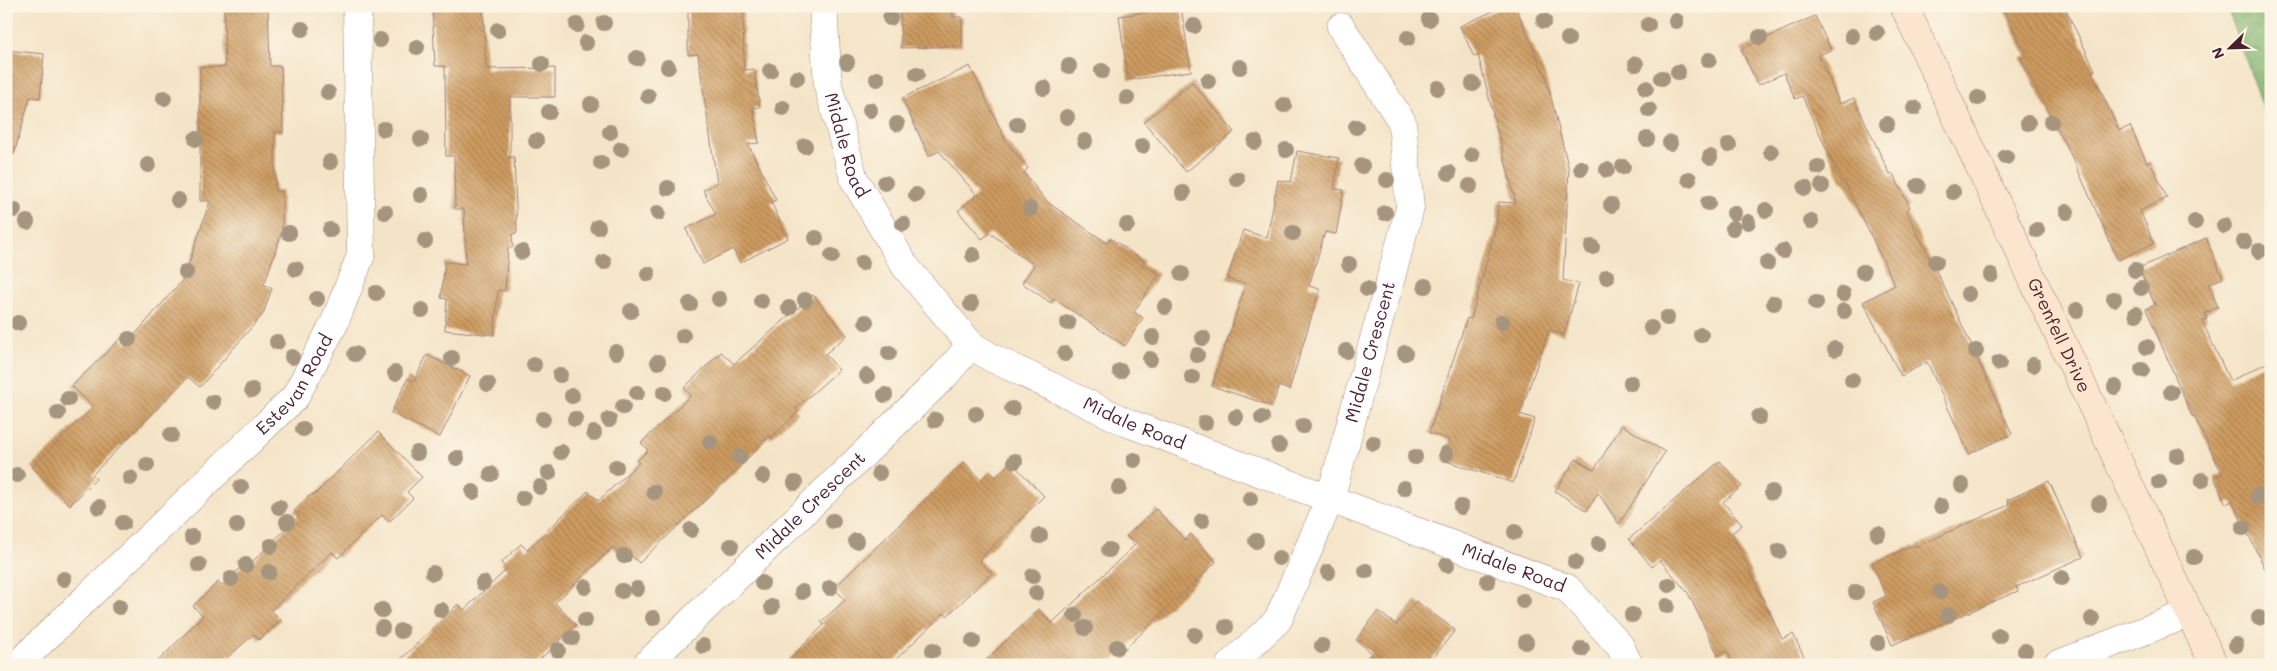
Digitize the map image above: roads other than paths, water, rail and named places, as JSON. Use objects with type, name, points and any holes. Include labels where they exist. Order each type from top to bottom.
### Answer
[{"type":"street","name":"Estevan Road","points":[[17,665],[295,397],[334,324],[362,255],[356,6]]},
{"type":"street","name":"Midale Road","points":[[823,6],[828,85],[854,178],[905,266],[971,345],[992,358],[1128,423],[1567,588],[1620,646],[1629,665]]},
{"type":"street","name":"Grenfell Drive","points":[[1904,6],[2214,665]]},
{"type":"street","name":"Midale Crescent","points":[[1230,665],[1278,620],[1330,499],[1410,208],[1402,122],[1341,27]]},
{"type":"street","name":"Midale Crescent","points":[[646,665],[944,376],[971,345]]},
{"type":"street","points":[[2056,665],[2190,613]]},
{"type":"waterway","points":[[2265,6],[2271,20]]}]
